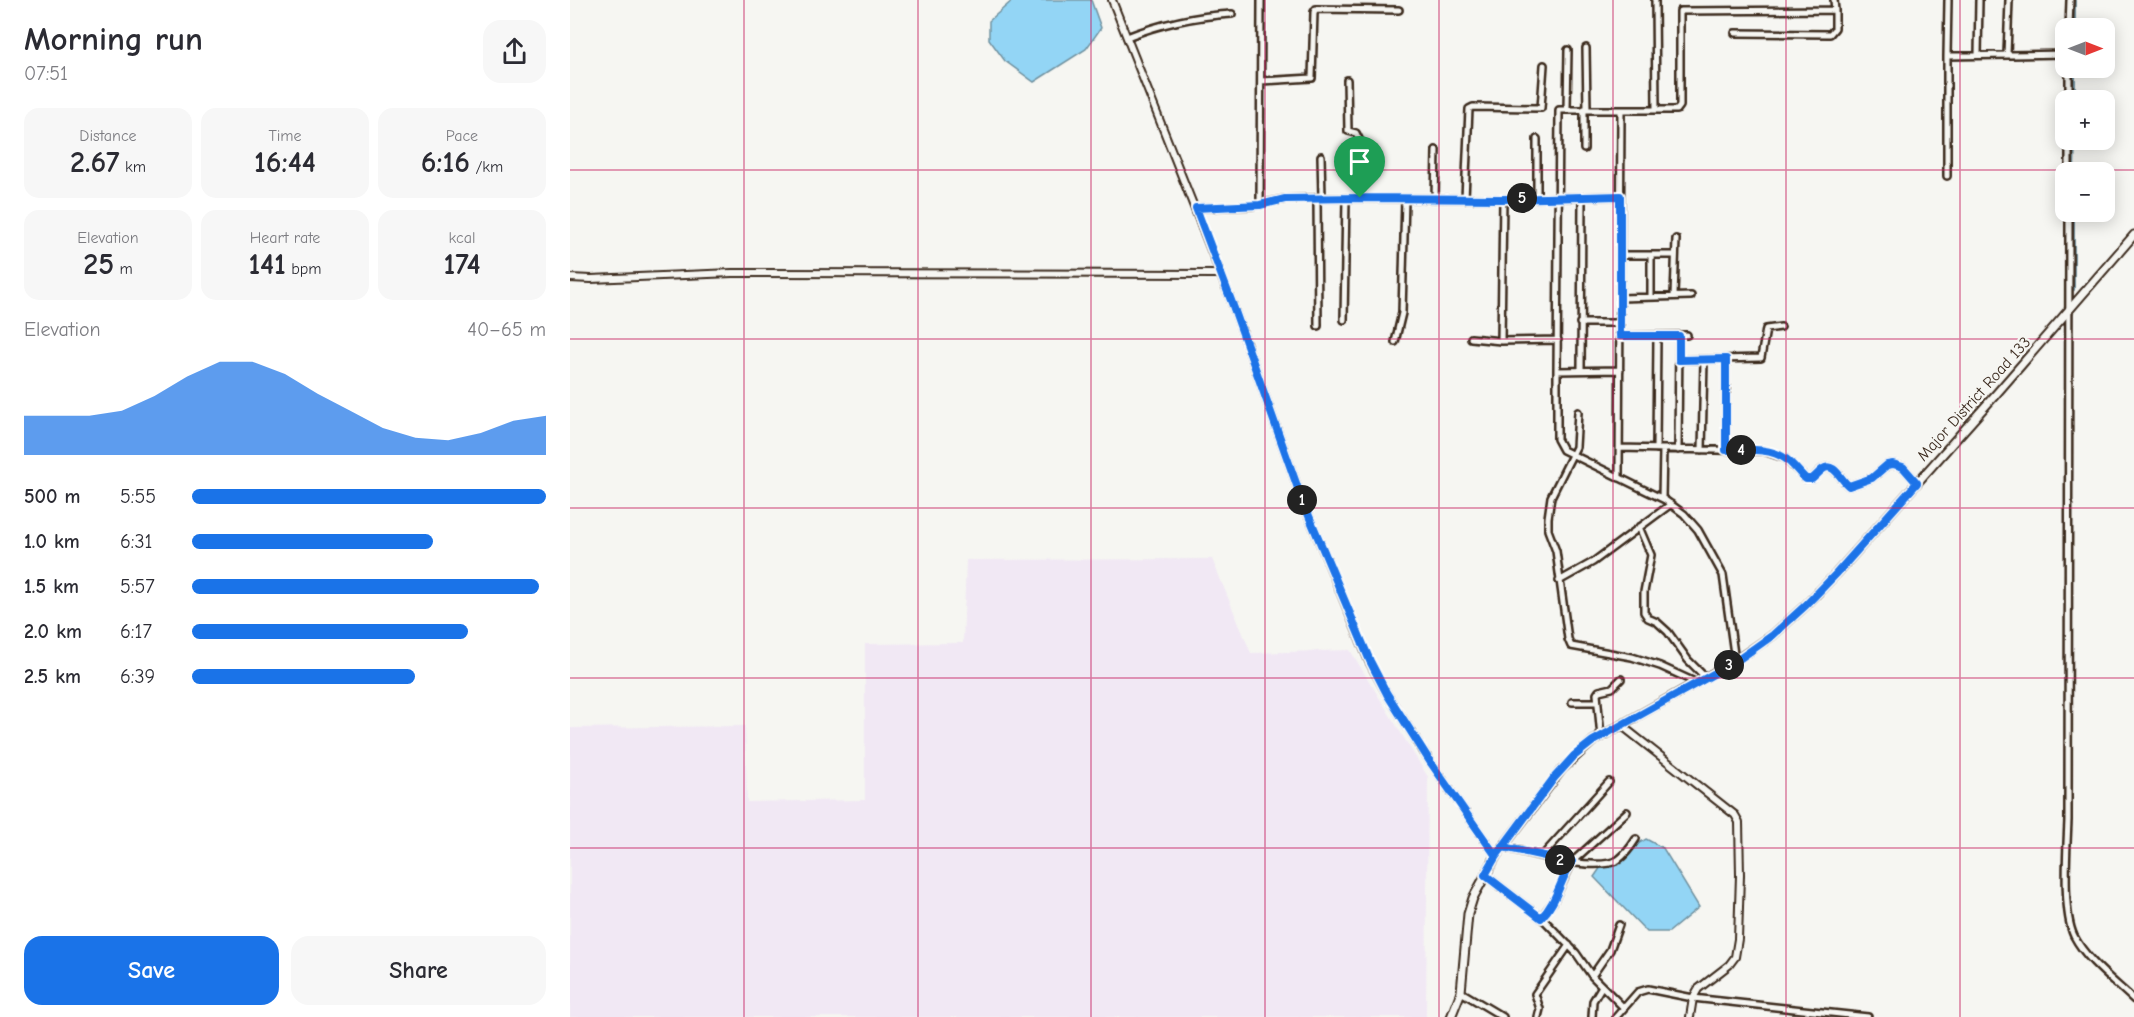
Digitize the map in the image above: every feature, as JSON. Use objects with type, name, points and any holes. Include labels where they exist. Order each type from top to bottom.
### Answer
[{"type":"main road","name":"Major District Road 133","points":[[1450,1017],[1461,992],[1468,914],[1485,875],[1496,856],[1562,769],[1586,746],[1735,662],[1773,635],[1806,605],[2070,311],[2134,235]]},
{"type":"street","points":[[1112,0],[1196,208],[1301,497],[1370,661],[1412,734],[1496,856]]},
{"type":"street","points":[[1260,205],[1261,0]]},
{"type":"street","points":[[1655,0],[1656,110]]},
{"type":"street","points":[[1734,33],[1830,34],[1835,28],[1834,0]]},
{"type":"street","points":[[1947,176],[1948,0]]},
{"type":"street","points":[[1978,55],[1979,0]]},
{"type":"street","points":[[2007,55],[2009,0]]},
{"type":"street","points":[[2070,0],[2070,18]]},
{"type":"street","points":[[1261,81],[1312,78],[1314,74],[1314,12],[1316,9],[1399,9]]},
{"type":"street","points":[[1735,662],[1723,574],[1698,530],[1684,514],[1662,498],[1563,450],[1557,439],[1558,112],[1560,109],[1677,110],[1680,106],[1680,11],[1835,9]]},
{"type":"street","points":[[1127,37],[1158,26],[1202,17],[1232,14]]},
{"type":"street","points":[[1584,149],[1586,48]]},
{"type":"street","points":[[1567,109],[1568,50]]},
{"type":"street","points":[[1947,56],[2055,54]]},
{"type":"street","points":[[1465,198],[1469,109],[1473,107],[1541,108],[1544,65]]},
{"type":"street","points":[[1347,80],[1348,131],[1356,133],[1359,139],[1360,198]]},
{"type":"street","points":[[1619,478],[1621,110]]},
{"type":"street","points":[[1537,139],[1537,198]]},
{"type":"street","points":[[1435,199],[1436,150]]},
{"type":"street","points":[[1318,326],[1322,156]]},
{"type":"street","points":[[1196,208],[1260,205],[1285,199],[1320,198],[1503,199],[1620,196]]},
{"type":"street","points":[[1581,370],[1582,197]]},
{"type":"street","points":[[1344,320],[1346,198]]},
{"type":"street","points":[[1395,342],[1402,313],[1405,199]]},
{"type":"street","points":[[1502,340],[1503,199]]},
{"type":"street","points":[[2069,222],[2066,877],[2069,914],[2073,935],[2088,956],[2134,1000]]},
{"type":"street","points":[[1674,296],[1676,239]]},
{"type":"street","points":[[1620,255],[1675,255]]},
{"type":"street","points":[[1651,255],[1651,297]]},
{"type":"street","points":[[570,278],[732,273],[1221,274]]},
{"type":"street","points":[[1620,298],[1690,296]]},
{"type":"street","points":[[1580,324],[1620,323]]},
{"type":"street","points":[[1679,360],[1761,358],[1766,329],[1781,327]]},
{"type":"street","points":[[1620,336],[1687,335]]},
{"type":"street","points":[[1656,449],[1657,336]]},
{"type":"street","points":[[1678,450],[1679,336]]},
{"type":"street","points":[[1471,338],[1558,340]]},
{"type":"street","points":[[1726,359],[1726,450]]},
{"type":"street","points":[[1702,450],[1704,360]]},
{"type":"street","points":[[1557,371],[1620,370]]},
{"type":"street","points":[[1578,412],[1577,442],[1551,497],[1548,518],[1548,530],[1556,551],[1568,639],[1571,645],[1632,657],[1660,666],[1697,683]]},
{"type":"street","points":[[1619,448],[1764,451],[1785,458],[1806,479],[1812,479],[1828,467],[1836,470],[1844,483],[1849,486],[1872,478],[1887,465],[1898,464],[1917,483]]},
{"type":"street","points":[[1662,498],[1663,449]]},
{"type":"street","points":[[1559,581],[1593,562],[1671,504]]},
{"type":"street","points":[[1639,527],[1650,548],[1651,555],[1644,592],[1644,612],[1648,618],[1668,632],[1688,660],[1706,678]]},
{"type":"street","points":[[1601,737],[1597,702],[1599,691],[1612,688],[1621,679]]},
{"type":"street","points":[[1572,702],[1597,702]]},
{"type":"street","points":[[1621,726],[1735,815],[1739,822],[1738,939],[1734,957],[1729,965],[1698,989],[1693,998],[1690,1017]]},
{"type":"street","points":[[1542,856],[1609,782]]},
{"type":"street","points":[[1541,918],[1553,902],[1572,862],[1627,812]]},
{"type":"street","points":[[1503,847],[1572,862],[1603,864],[1613,862],[1625,854],[1636,839]]},
{"type":"street","points":[[1485,875],[1541,918],[1569,945],[1592,976],[1624,1008]]},
{"type":"street","points":[[1592,976],[1610,950],[1619,925]]},
{"type":"street","points":[[1538,1017],[1540,1009],[1534,994],[1569,945]]},
{"type":"street","points":[[1592,1017],[1593,1001],[1602,986]]},
{"type":"street","points":[[1616,1017],[1642,990],[1693,998],[1867,1017]]},
{"type":"street","points":[[1461,992],[1503,1017]]},
{"type":"street","points":[[1784,1008],[1784,1017]]},
{"type":"shaded area","points":[[1212,559],[1251,653],[1350,650],[1428,777],[1426,1017],[570,1017],[570,728],[745,726],[747,802],[865,800],[865,644],[963,643],[966,560]]},
{"type":"water","points":[[1013,0],[1091,0],[1101,28],[1086,49],[1034,82],[1005,61],[989,39],[989,21]]},
{"type":"water","points":[[1646,839],[1663,848],[1699,907],[1669,932],[1647,932],[1594,877],[1603,864]]},
{"type":"waterway","points":[[2075,0],[2075,18]]},
{"type":"waterway","points":[[2075,78],[2075,90]]},
{"type":"waterway","points":[[2074,162],[2075,150]]},
{"type":"waterway","points":[[2074,222],[2074,290]]},
{"type":"route","points":[[1360,198],[1285,199],[1260,205],[1196,208],[1301,497],[1378,679],[1431,763],[1496,856],[1503,847],[1572,862],[1556,897],[1541,918],[1485,875],[1496,856],[1554,778],[1574,756],[1593,741],[1735,662],[1773,635],[1836,574],[1917,483],[1898,464],[1887,465],[1872,478],[1849,486],[1844,483],[1836,470],[1828,467],[1812,479],[1806,479],[1785,458],[1774,454],[1764,451],[1726,450],[1726,359],[1679,360],[1679,336],[1620,336],[1620,196],[1503,199],[1360,198]]}]
